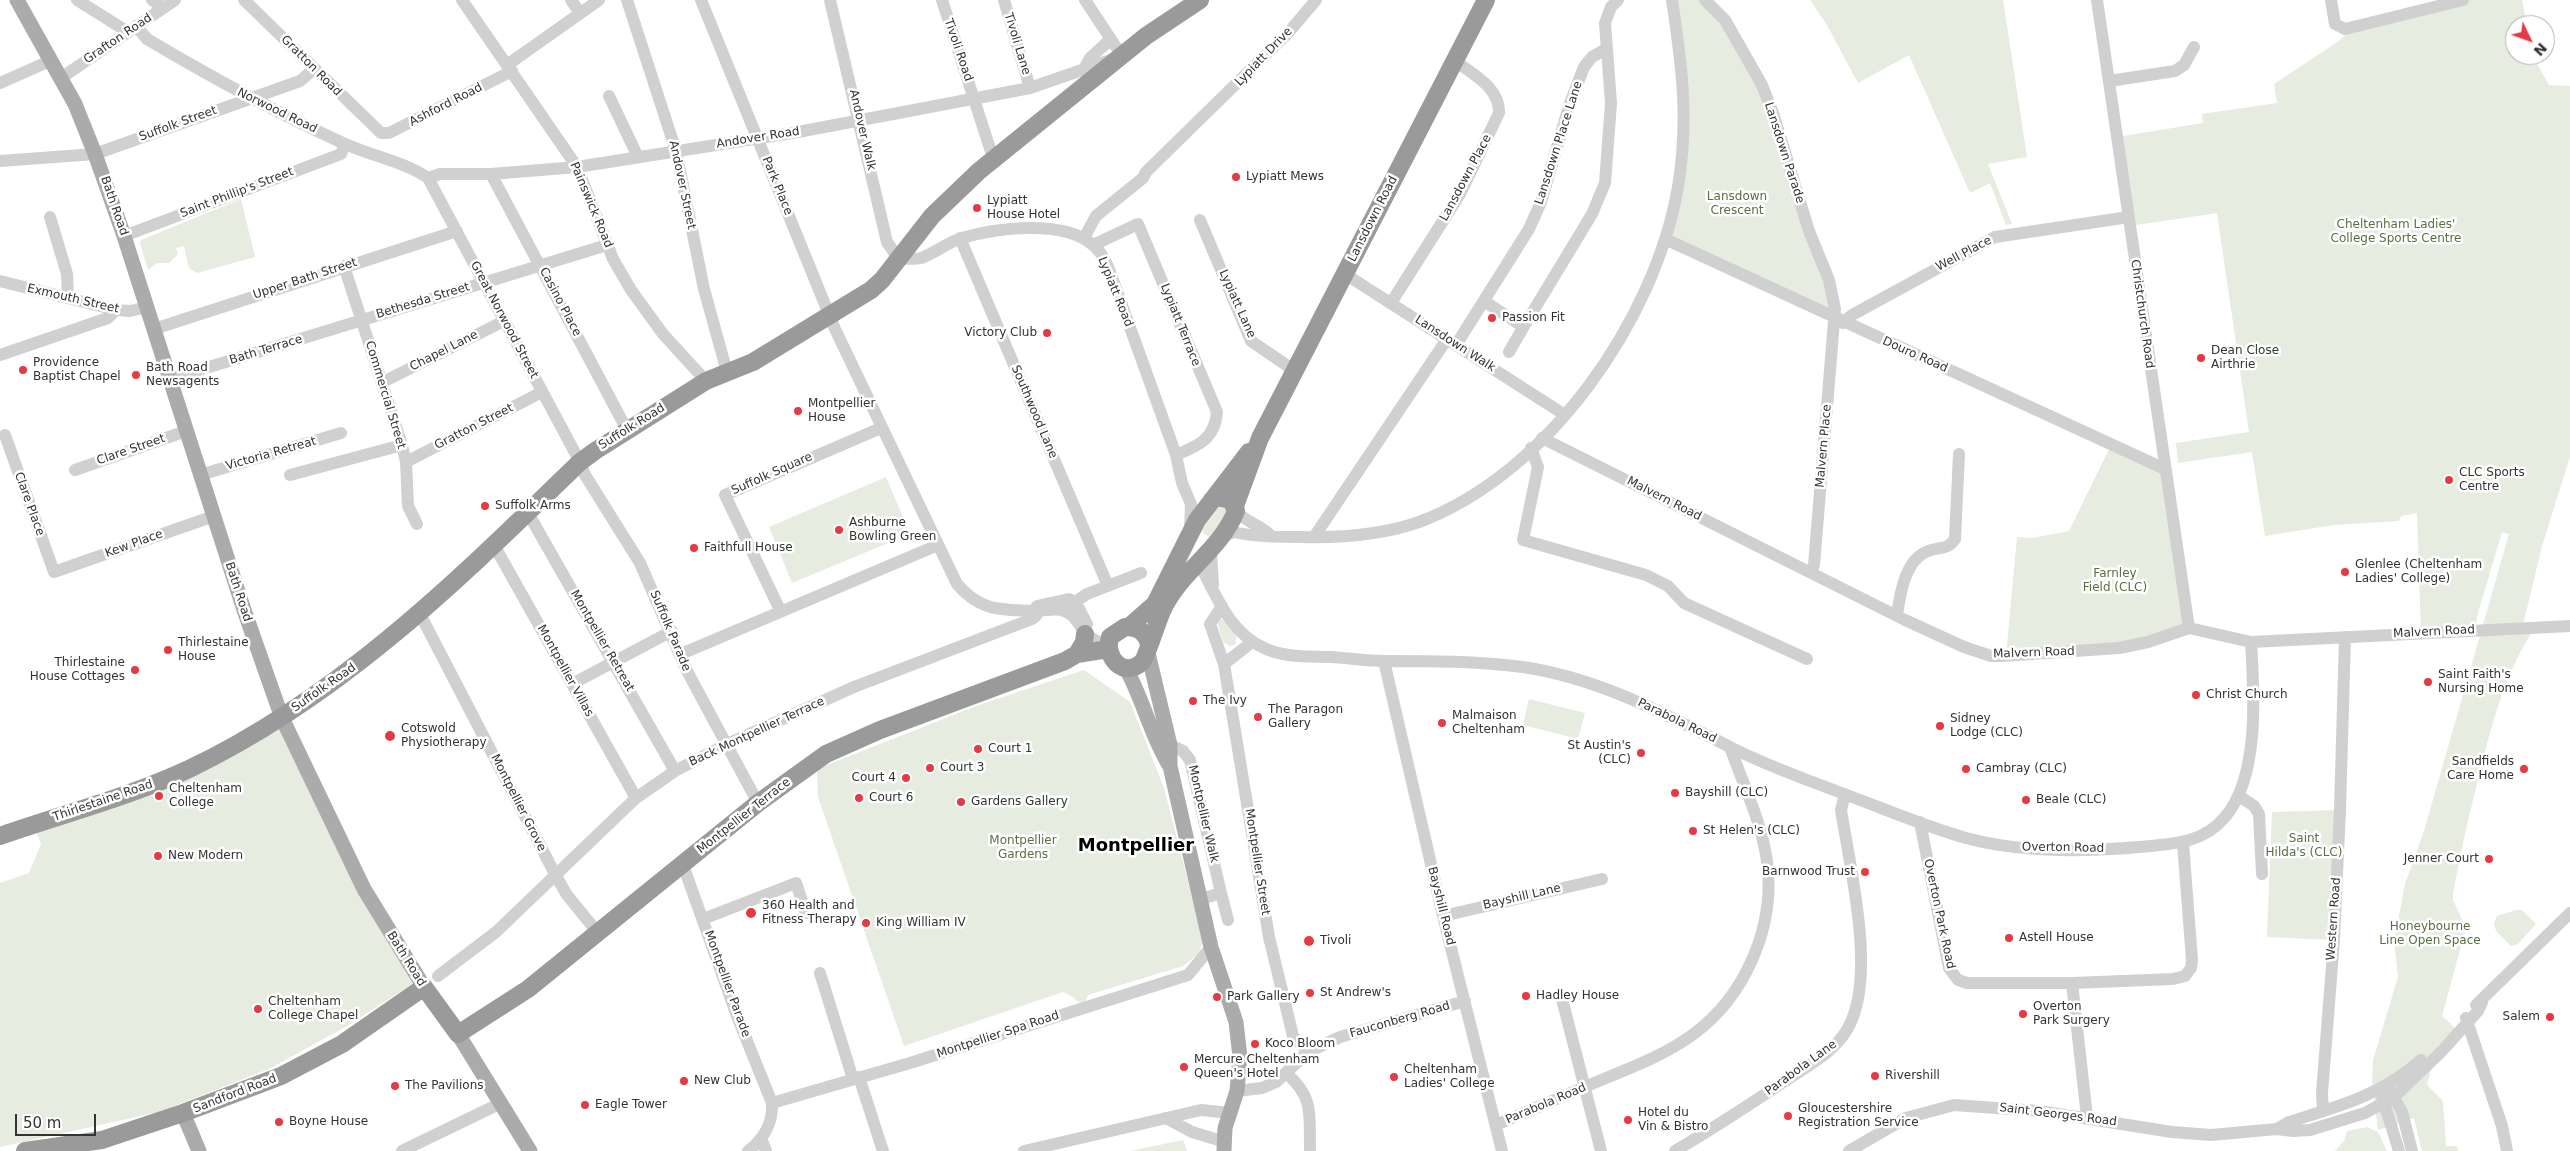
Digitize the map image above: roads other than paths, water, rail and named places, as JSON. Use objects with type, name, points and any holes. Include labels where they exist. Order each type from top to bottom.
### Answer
[{"type":"highway","name":"Andover Road","points":[[993,158],[1151,32],[1200,0]]},
{"type":"highway","name":"Lansdown Road","points":[[1148,649],[1165,604],[1210,551],[1236,508],[1260,438],[1486,0]]},
{"type":"highway","name":"Suffolk Road","points":[[282,718],[346,674],[420,614],[580,462],[706,381],[753,362],[871,290],[882,280],[932,216],[993,158]]},
{"type":"highway","name":"Lansdown Road","points":[[1130,626],[1155,604],[1198,520],[1260,438]]},
{"type":"highway","points":[[1212,500],[1217,497],[1224,498],[1236,508]]},
{"type":"highway","points":[[1189,540],[1210,551]]},
{"type":"highway","points":[[1130,626],[1143,632],[1148,649],[1139,664],[1113,651],[1119,628],[1130,626]]},
{"type":"highway","points":[[1071,657],[1084,642],[1085,634]]},
{"type":"highway","name":"Montpellier Terrace","points":[[458,1034],[528,989],[758,803],[814,762],[847,745],[1071,657],[1113,651]]},
{"type":"highway","name":"Thirlestaine Road","points":[[0,836],[150,785],[190,768],[282,718]]},
{"type":"highway","name":"Bath Road","points":[[424,987],[458,1034]]},
{"type":"highway","name":"Sandford Road","points":[[25,1151],[102,1140],[183,1113],[281,1076],[326,1054],[424,987]]},
{"type":"main road","name":"Bath Road","points":[[17,0],[52,60],[95,154],[124,236],[244,610],[282,718],[364,889],[424,987]]},
{"type":"main road","name":"Montpellier Walk","points":[[1148,649],[1170,745],[1170,766],[1211,947],[1236,1022],[1240,1057],[1237,1092],[1230,1113],[1223,1146]]},
{"type":"main road","name":"Montpellier Walk","points":[[1113,651],[1137,689],[1159,749],[1170,766]]},
{"type":"main road","name":"Bath Road","points":[[458,1034],[530,1151]]},
{"type":"main road","points":[[183,1113],[199,1151]]},
{"type":"street","name":"Norwood Road","points":[[77,0],[132,29],[249,98],[345,144],[416,170],[428,178]]},
{"type":"street","points":[[152,0],[163,8]]},
{"type":"street","name":"Grafton Road","points":[[61,78],[175,0]]},
{"type":"street","name":"Gratton Road","points":[[244,0],[378,132]]},
{"type":"street","name":"Painswick Road","points":[[462,0],[577,167],[607,245],[641,305],[706,381]]},
{"type":"street","points":[[571,0],[580,13]]},
{"type":"street","name":"Ashford Road","points":[[378,132],[389,133],[510,68],[599,0]]},
{"type":"street","name":"Andover Street","points":[[627,0],[676,151],[704,288],[727,372]]},
{"type":"street","name":"Park Place","points":[[701,0],[830,316]]},
{"type":"street","name":"Andover Walk","points":[[830,0],[887,242],[898,258]]},
{"type":"street","name":"Tivoli Road","points":[[942,0],[993,158]]},
{"type":"street","name":"Tivoli Lane","points":[[1004,0],[1030,88]]},
{"type":"street","points":[[1085,0],[1122,56]]},
{"type":"street","name":"Lypiatt Drive","points":[[1088,242],[1096,216],[1143,178],[1146,172],[1289,32],[1316,0]]},
{"type":"street","points":[[1509,352],[1592,214],[1605,183],[1611,121],[1605,23],[1611,7],[1618,0]]},
{"type":"street","points":[[1210,551],[1233,532],[1258,538],[1271,536],[1314,537],[1372,534],[1420,521],[1466,499],[1531,448],[1565,415],[1594,379],[1625,331],[1648,286],[1665,239],[1677,189],[1684,117],[1683,73],[1672,0]]},
{"type":"street","name":"Lansdown Parade","points":[[1705,0],[1725,20],[1764,92],[1809,231],[1829,280],[1839,321]]},
{"type":"street","name":"Christchurch Road","points":[[2097,0],[2189,628]]},
{"type":"street","points":[[2331,0],[2335,24],[2344,29],[2463,0]]},
{"type":"street","points":[[1084,69],[1090,58],[1110,40]]},
{"type":"street","points":[[2109,81],[2175,71],[2184,65],[2194,47]]},
{"type":"street","name":"Lansdown Place Lane","points":[[1314,537],[1452,342],[1484,301],[1528,229],[1541,202],[1569,106],[1584,67],[1592,58],[1606,49]]},
{"type":"street","name":"Andover Road","points":[[428,178],[440,174],[491,174],[577,167],[860,121],[1030,88],[1122,56]]},
{"type":"street","points":[[0,83],[52,60]]},
{"type":"street","name":"Lansdown Place","points":[[1391,303],[1460,194],[1499,113],[1498,100],[1492,89],[1454,60]]},
{"type":"street","name":"Suffolk Street","points":[[0,161],[95,154],[300,81],[314,69]]},
{"type":"street","points":[[609,96],[638,157]]},
{"type":"street","name":"Saint Phillip's Street","points":[[124,236],[341,154],[345,144]]},
{"type":"street","name":"Casino Place","points":[[491,174],[628,430]]},
{"type":"street","name":"Great Norwood Street","points":[[428,178],[580,462]]},
{"type":"street","name":"Well Place","points":[[1839,321],[1995,237],[2128,217]]},
{"type":"street","points":[[50,218],[67,274],[68,298]]},
{"type":"street","name":"Lypiatt Lane","points":[[1200,220],[1251,341],[1295,371]]},
{"type":"street","name":"Lypiatt Terrace","points":[[1088,242],[1138,224],[1217,412],[1214,428],[1207,439],[1176,455]]},
{"type":"street","points":[[898,258],[920,258],[960,238],[990,232],[1035,229],[1059,231],[1088,242]]},
{"type":"street","name":"Upper Bath Street","points":[[154,329],[344,266],[457,232]]},
{"type":"street","name":"Southwood Lane","points":[[960,238],[1108,586]]},
{"type":"street","name":"Douro Road","points":[[1665,239],[1839,321],[2165,469]]},
{"type":"street","name":"Lypiatt Road","points":[[1088,242],[1102,256],[1108,269],[1176,455],[1182,483],[1191,504],[1189,540]]},
{"type":"street","name":"Bethesda Street","points":[[361,320],[607,245]]},
{"type":"street","name":"Commercial Street","points":[[344,266],[402,445],[406,462],[408,506],[417,524]]},
{"type":"street","name":"Lansdown Walk","points":[[1345,274],[1565,415]]},
{"type":"street","name":"Exmouth Street","points":[[0,281],[116,310],[130,311],[147,307]]},
{"type":"street","points":[[1484,301],[1518,324],[1527,321]]},
{"type":"street","points":[[0,354],[108,318],[114,315],[116,310]]},
{"type":"street","points":[[830,316],[880,428],[957,584],[971,599],[990,608],[1035,608],[1065,612],[1075,618],[1085,634],[1095,642],[1113,651]]},
{"type":"street","name":"Bath Terrace","points":[[170,379],[361,320]]},
{"type":"street","name":"Chapel Lane","points":[[383,382],[504,321]]},
{"type":"street","name":"Malvern Place","points":[[1811,572],[1814,565],[1839,321]]},
{"type":"street","name":"Gratton Street","points":[[406,462],[542,392]]},
{"type":"street","name":"Suffolk Square","points":[[780,610],[725,495],[880,428]]},
{"type":"street","name":"Clare Street","points":[[75,470],[186,431]]},
{"type":"street","name":"Victoria Retreat","points":[[200,475],[341,433]]},
{"type":"street","name":"Clare Place","points":[[5,435],[54,572]]},
{"type":"street","name":"Malvern Road","points":[[1542,438],[1897,615],[1964,647],[1991,656],[2119,648],[2148,642],[2189,628],[2252,642],[2570,626]]},
{"type":"street","points":[[290,475],[402,445]]},
{"type":"street","points":[[1531,448],[1538,467],[1523,540],[1646,575],[1668,586],[1684,603],[1807,659]]},
{"type":"street","points":[[1897,615],[1902,583],[1910,569],[1927,552],[1945,548],[1955,539],[1959,454]]},
{"type":"street","name":"Suffolk Parade","points":[[580,462],[585,474],[640,563],[725,745],[758,803]]},
{"type":"street","points":[[1191,504],[1212,500]]},
{"type":"street","points":[[1236,508],[1249,523],[1265,530],[1271,536]]},
{"type":"street","name":"Montpellier Retreat","points":[[528,513],[675,771]]},
{"type":"street","name":"Kew Place","points":[[54,572],[214,516]]},
{"type":"street","name":"Montpellier Villas","points":[[494,545],[636,798]]},
{"type":"street","points":[[681,654],[780,610],[938,546]]},
{"type":"street","name":"Parabola Road","points":[[1210,551],[1213,590],[1222,606],[1239,632],[1252,642],[1272,652],[1384,661],[1428,660],[1522,667],[1576,678],[1632,698],[1730,747],[1755,812],[1768,868],[1766,912],[1753,958],[1728,1000],[1695,1033],[1666,1052],[1496,1125]]},
{"type":"street","points":[[1065,612],[1073,601],[1142,573]]},
{"type":"street","points":[[1180,585],[1193,582],[1202,583],[1213,590]]},
{"type":"street","points":[[1035,608],[1063,599],[1073,601],[1088,626],[1113,651]]},
{"type":"street","name":"Montpellier Street","points":[[1222,606],[1210,624],[1213,639],[1224,664],[1270,942],[1293,1036],[1308,1052]]},
{"type":"street","name":"Back Montpellier Terrace","points":[[438,976],[496,932],[636,798],[675,771],[725,745],[854,687],[1032,619],[1035,608]]},
{"type":"street","name":"Montpellier Grove","points":[[420,614],[556,876],[567,895],[598,933]]},
{"type":"street","points":[[572,684],[672,631]]},
{"type":"street","name":"Western Road","points":[[2329,1110],[2322,1093],[2334,940],[2345,637]]},
{"type":"street","points":[[1224,664],[1252,642]]},
{"type":"street","name":"Overton Road","points":[[1730,747],[1766,764],[1966,838],[2023,848],[2123,849],[2183,843],[2201,837],[2217,826],[2230,812],[2239,796],[2255,717],[2252,642]]},
{"type":"street","name":"Bayshill Road","points":[[1384,661],[1502,1151]]},
{"type":"street","name":"Montpellier Walk","points":[[1170,745],[1183,751],[1190,760],[1228,920]]},
{"type":"street","name":"Parabola Lane","points":[[1675,1151],[1811,1064],[1835,1044],[1851,1022],[1858,1004],[1862,970],[1860,936],[1841,810],[1845,794]]},
{"type":"street","points":[[2239,796],[2254,806],[2259,814],[2262,874]]},
{"type":"street","name":"Overton Park Road","points":[[1920,822],[1952,974],[1958,980],[1966,982],[2072,983],[2180,978],[2189,972],[2192,960],[2183,843]]},
{"type":"street","name":"Montpellier Parade","points":[[682,865],[737,1016],[772,1103]]},
{"type":"street","name":"Bayshill Lane","points":[[1444,916],[1602,879]]},
{"type":"street","points":[[703,920],[796,883],[806,912]]},
{"type":"street","points":[[1201,899],[1221,893]]},
{"type":"street","name":"Saint Georges Road","points":[[1849,1151],[1906,1118],[1954,1105],[2002,1107],[2172,1132],[2211,1135],[2277,1129],[2293,1132],[2310,1130],[2340,1122],[2365,1113],[2436,1051],[2466,1019],[2478,1011],[2482,1002],[2516,964],[2570,913]]},
{"type":"street","name":"Montpellier Spa Road","points":[[772,1103],[1188,975],[1211,947]]},
{"type":"street","points":[[820,974],[883,1151]]},
{"type":"street","points":[[2072,983],[2087,1118]]},
{"type":"street","points":[[1561,995],[1601,1151]]},
{"type":"street","name":"Fauconberg Road","points":[[1308,1052],[1340,1037],[1465,1001]]},
{"type":"street","points":[[2466,1019],[2502,1126],[2507,1151]]},
{"type":"street","points":[[1237,1092],[1262,1088],[1287,1074],[1308,1052]]},
{"type":"street","points":[[1287,1074],[1303,1089],[1310,1104],[1310,1151]]},
{"type":"street","points":[[2386,1094],[2399,1151]]},
{"type":"street","points":[[2386,1094],[2402,1112],[2412,1151]]},
{"type":"street","name":"Saint Georges Road","points":[[2277,1129],[2289,1122],[2386,1094]]},
{"type":"street","points":[[402,1151],[501,1103]]},
{"type":"street","points":[[748,1151],[761,1138],[770,1122],[772,1103]]},
{"type":"street","points":[[1024,1151],[1202,1110],[1230,1113]]},
{"type":"street","points":[[1166,1118],[1223,1146]]},
{"type":"street","points":[[761,1138],[766,1151]]},
{"type":"place","name":"Lypiatt Mews","points":[[1236,177]]},
{"type":"place","name":"Lypiatt House Hotel","points":[[977,208]]},
{"type":"place","name":"Passion Fit","points":[[1492,318]]},
{"type":"place","name":"Victory Club","points":[[1047,333]]},
{"type":"place","name":"Dean Close Airthrie","points":[[2201,358]]},
{"type":"place","name":"Providence Baptist Chapel","points":[[23,370]]},
{"type":"place","name":"Bath Road Newsagents","points":[[136,375]]},
{"type":"place","name":"Montpellier House","points":[[798,411]]},
{"type":"place","name":"CLC Sports Centre","points":[[2449,480]]},
{"type":"place","name":"Suffolk Arms","points":[[485,506]]},
{"type":"place","name":"Ashburne Bowling Green","points":[[839,530]]},
{"type":"place","name":"Faithfull House","points":[[694,548]]},
{"type":"place","name":"Glenlee (Cheltenham Ladies' College)","points":[[2345,572]]},
{"type":"place","name":"Thirlestaine House","points":[[168,650]]},
{"type":"place","name":"Thirlestaine House Cottages","points":[[135,670]]},
{"type":"place","name":"Saint Faith's Nursing Home","points":[[2428,682]]},
{"type":"place","name":"Christ Church","points":[[2196,695]]},
{"type":"place","name":"The Ivy","points":[[1193,701]]},
{"type":"place","name":"The Paragon Gallery","points":[[1258,717]]},
{"type":"place","name":"Malmaison Cheltenham","points":[[1442,723]]},
{"type":"place","name":"Sidney Lodge (CLC)","points":[[1940,726]]},
{"type":"place","name":"Cotswold Physiotherapy","points":[[390,736]]},
{"type":"place","name":"Court 1","points":[[978,749]]},
{"type":"place","name":"St Austin's (CLC)","points":[[1641,753]]},
{"type":"place","name":"Court 3","points":[[930,768]]},
{"type":"place","name":"Cambray (CLC)","points":[[1966,769]]},
{"type":"place","name":"Sandfields Care Home","points":[[2524,769]]},
{"type":"place","name":"Court 4","points":[[906,778]]},
{"type":"place","name":"Bayshill (CLC)","points":[[1675,793]]},
{"type":"place","name":"Cheltenham College","points":[[159,796]]},
{"type":"place","name":"Court 6","points":[[859,798]]},
{"type":"place","name":"Beale (CLC)","points":[[2026,800]]},
{"type":"place","name":"Gardens Gallery","points":[[961,802]]},
{"type":"place","name":"St Helen's (CLC)","points":[[1693,831]]},
{"type":"place","name":"New Modern","points":[[158,856]]},
{"type":"place","name":"Jenner Court","points":[[2489,859]]},
{"type":"place","name":"Barnwood Trust","points":[[1865,872]]},
{"type":"place","name":"360 Health and Fitness Therapy","points":[[751,913]]},
{"type":"place","name":"King William IV","points":[[866,923]]},
{"type":"place","name":"Astell House","points":[[2009,938]]},
{"type":"place","name":"Tivoli","points":[[1309,941]]},
{"type":"place","name":"St Andrew's","points":[[1310,993]]},
{"type":"place","name":"Hadley House","points":[[1526,996]]},
{"type":"place","name":"Park Gallery","points":[[1217,997]]},
{"type":"place","name":"Cheltenham College Chapel","points":[[258,1009]]},
{"type":"place","name":"Overton Park Surgery","points":[[2023,1014]]},
{"type":"place","name":"Salem","points":[[2550,1017]]},
{"type":"place","name":"Koco Bloom","points":[[1255,1044]]},
{"type":"place","name":"Mercure Cheltenham Queen's Hotel","points":[[1184,1067]]},
{"type":"place","name":"Rivershill","points":[[1875,1076]]},
{"type":"place","name":"Cheltenham Ladies' College","points":[[1394,1077]]},
{"type":"place","name":"New Club","points":[[684,1081]]},
{"type":"place","name":"The Pavilions","points":[[395,1086]]},
{"type":"place","name":"Eagle Tower","points":[[585,1105]]},
{"type":"place","name":"Gloucestershire Registration Service","points":[[1788,1116]]},
{"type":"place","name":"Hotel du Vin & Bistro","points":[[1628,1120]]},
{"type":"place","name":"Boyne House","points":[[279,1122]]},
{"type":"district","name":"Montpellier","points":[[1136,846]]},
{"type":"park label","name":"Lansdown Crescent","points":[[1737,204]]},
{"type":"park label","name":"Cheltenham Ladies' College Sports Centre","points":[[2396,232]]},
{"type":"park label","name":"Farnley Field (CLC)","points":[[2115,581]]},
{"type":"park label","name":"Saint Hilda's (CLC)","points":[[2304,846]]},
{"type":"park label","name":"Montpellier Gardens","points":[[1023,848]]},
{"type":"park label","name":"Honeybourne Line Open Space","points":[[2430,934]]}]
